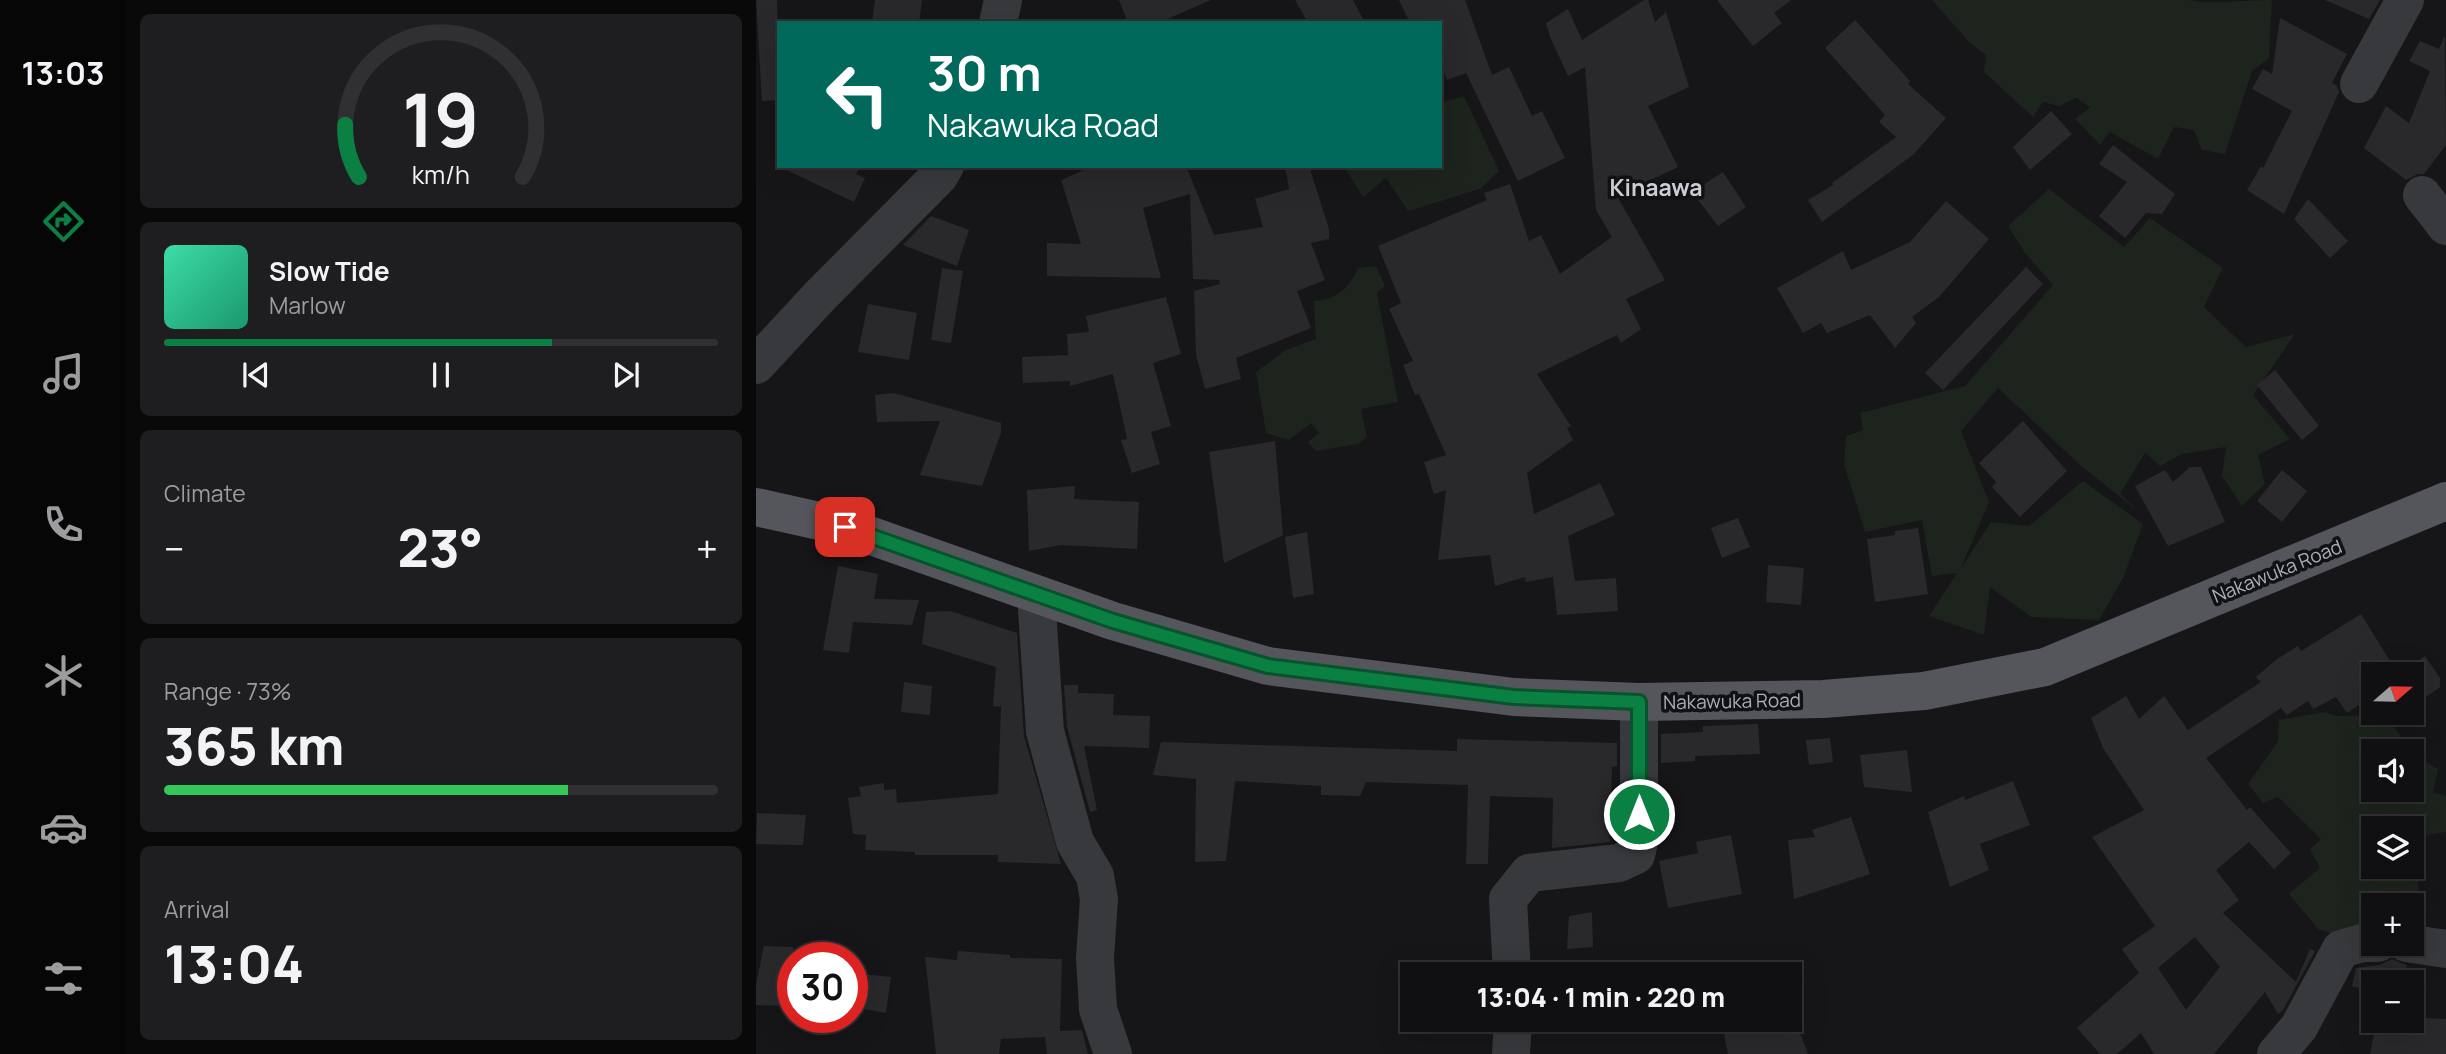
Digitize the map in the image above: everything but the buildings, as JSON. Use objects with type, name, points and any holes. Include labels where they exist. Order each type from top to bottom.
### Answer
[{"type":"main road","name":"Nakawuka Road","points":[[756,507],[845,527],[1113,621],[1268,666],[1514,697],[1639,702],[1823,699],[1924,691],[2045,667],[2446,501]]},
{"type":"street","points":[[998,21],[1003,0]]},
{"type":"street","points":[[2359,83],[2405,0]]},
{"type":"street","points":[[756,365],[818,296],[939,176],[944,168]]},
{"type":"street","points":[[2422,195],[2446,226]]},
{"type":"street","points":[[1036,594],[1045,730],[1076,842],[1095,876],[1099,899],[1095,958],[1097,1009],[1113,1054]]},
{"type":"street","points":[[1511,962],[1508,899],[1530,873],[1619,863],[1636,855],[1639,842],[1639,702]]},
{"type":"street","points":[[2276,1054],[2299,1027],[2342,949],[2361,943]]},
{"type":"street","points":[[2424,946],[2446,949]]},
{"type":"street","points":[[1511,1054],[1512,1032]]},
{"type":"shaded area","points":[[1932,0],[2272,0],[2269,58],[2252,71],[2225,154],[2202,150],[2194,130],[2174,127],[2158,159],[2110,132],[2100,145],[2075,119],[2090,107],[2076,98],[2059,106],[2043,102],[2033,117],[1984,72],[1986,55],[1970,43]]},
{"type":"shaded area","points":[[1464,96],[1499,171],[1480,189],[1408,211],[1386,178],[1363,197],[1345,168],[1442,168],[1442,102]]},
{"type":"shaded area","points":[[2049,189],[2124,247],[2150,218],[2223,268],[2204,307],[2246,347],[2295,334],[2253,395],[2290,439],[2258,455],[2265,484],[2242,506],[2222,476],[2226,447],[2182,454],[2160,466],[2145,453],[2120,494],[2142,514],[2080,465],[1998,388],[1961,431],[1989,502],[1961,568],[1991,522],[2029,526],[2083,481],[2143,524],[2124,576],[2099,620],[2031,617],[1990,587],[1984,635],[1929,616],[1957,573],[1932,576],[1922,520],[1865,532],[1844,464],[1846,436],[1863,430],[1860,413],[1965,386],[2053,285],[2025,253],[2008,226]]},
{"type":"shaded area","points":[[1376,266],[1385,286],[1377,293],[1398,402],[1361,409],[1367,437],[1358,444],[1316,451],[1308,442],[1319,433],[1311,423],[1289,440],[1266,433],[1256,372],[1286,350],[1316,339],[1314,301],[1341,292],[1358,268]]},
{"type":"shaded area","points":[[2325,712],[2336,716],[2361,715],[2361,725],[2392,725],[2400,739],[2361,739],[2361,802],[2424,802],[2424,760],[2438,769],[2433,792],[2446,796],[2446,832],[2424,835],[2424,816],[2361,816],[2361,879],[2417,879],[2419,893],[2361,893],[2361,940],[2357,942],[2318,929],[2289,894],[2320,868],[2310,850],[2321,839],[2278,797],[2263,803],[2248,784],[2278,741],[2279,720]]},
{"type":"district","name":"Kinaawa","points":[[1656,187]]},
{"type":"route","points":[[845,527],[1113,621],[1268,666],[1514,697],[1639,702],[1639,814]]}]
